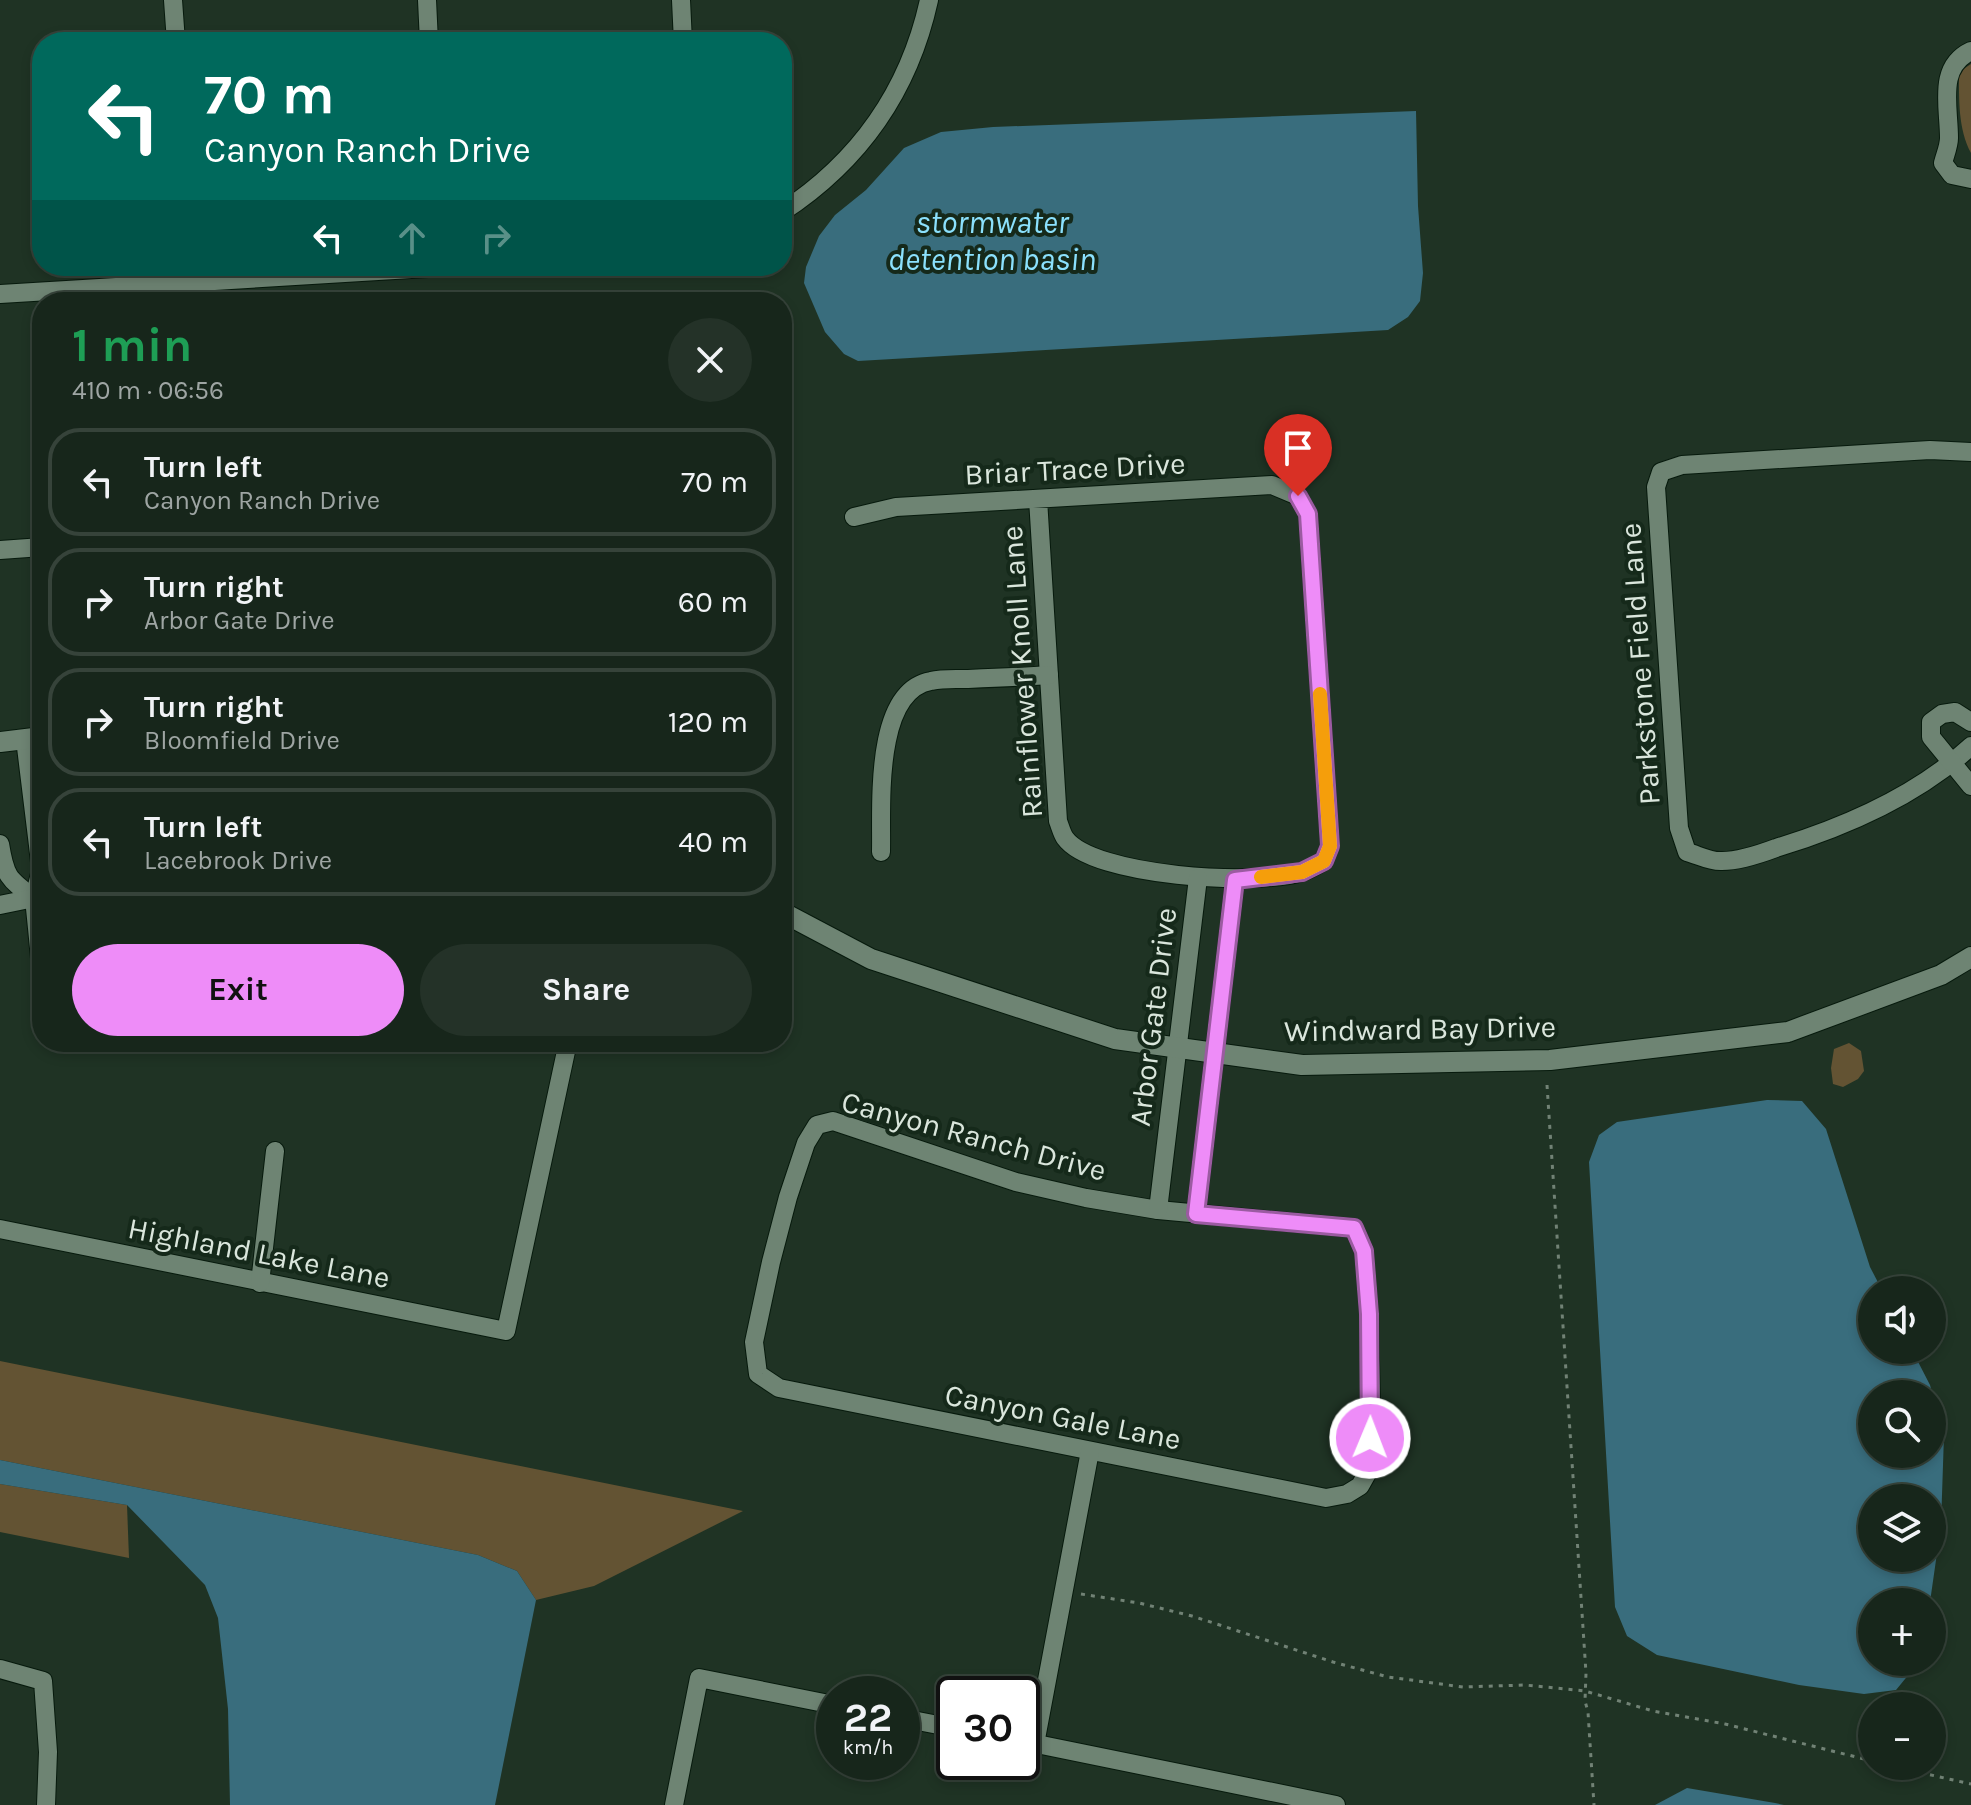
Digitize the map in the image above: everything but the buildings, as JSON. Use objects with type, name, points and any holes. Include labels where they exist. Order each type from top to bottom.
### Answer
[{"type":"street","points":[[173,0],[175,32]]},
{"type":"street","points":[[427,0],[429,32]]},
{"type":"street","points":[[681,0],[683,32]]},
{"type":"street","points":[[792,205],[831,176],[878,120],[911,60],[929,0]]},
{"type":"street","points":[[1971,51],[1959,57],[1950,71],[1947,89],[1949,142],[1943,163],[1952,175],[1971,179]]},
{"type":"street","points":[[0,294],[181,276]]},
{"type":"street","name":"Parkstone Field Lane","points":[[1952,763],[1888,802],[1824,833],[1759,854],[1721,862],[1687,852],[1679,828],[1656,487],[1661,472],[1682,465],[1930,450],[1971,452]]},
{"type":"street","name":"Briar Trace Drive","points":[[854,517],[896,507],[1272,485],[1298,496],[1308,514],[1330,846],[1324,861],[1302,872],[1235,880]]},
{"type":"street","name":"Rainflower Knoll Lane","points":[[1038,499],[1058,821],[1066,840],[1092,856],[1143,870],[1198,878]]},
{"type":"street","points":[[0,550],[32,548]]},
{"type":"street","points":[[881,852],[884,762],[899,701],[911,689],[929,681],[1049,675]]},
{"type":"street","points":[[1971,722],[1968,717],[1955,712],[1942,714],[1931,722],[1931,737],[1971,786]]},
{"type":"street","points":[[0,742],[32,738]]},
{"type":"street","points":[[1952,763],[1971,746]]},
{"type":"street","points":[[0,844],[5,871],[15,884],[32,894]]},
{"type":"street","points":[[1196,1214],[1235,880],[1198,878]]},
{"type":"street","name":"Arbor Gate Drive","points":[[1158,1210],[1198,878]]},
{"type":"street","points":[[0,905],[32,898]]},
{"type":"street","name":"Windward Bay Drive","points":[[792,917],[871,959],[1115,1039],[1302,1065],[1550,1060],[1788,1032],[1941,975],[1971,957]]},
{"type":"street","name":"Highland Lake Lane","points":[[0,1229],[506,1331],[566,1052]]},
{"type":"street","name":"Canyon Ranch Drive","points":[[758,1374],[754,1342],[788,1197],[806,1143],[817,1125],[833,1121],[1016,1182],[1086,1198],[1158,1210],[1354,1228],[1364,1251],[1370,1360],[1369,1470],[1360,1486]]},
{"type":"street","points":[[260,1283],[275,1151]]},
{"type":"street","name":"Canyon Gale Lane","points":[[758,1374],[779,1388],[1326,1498],[1347,1494],[1360,1486]]},
{"type":"street","points":[[1040,1690],[1090,1451]]},
{"type":"street","points":[[0,1669],[43,1681],[48,1752],[46,1805]]},
{"type":"street","points":[[674,1805],[699,1678],[816,1701]]},
{"type":"street","points":[[1040,1745],[1336,1805]]},
{"type":"path","points":[[1547,1085],[1594,1805]]},
{"type":"path","points":[[1085,1594],[1192,1616],[1388,1677],[1463,1687],[1525,1685],[1585,1691],[1653,1711],[1725,1724],[1858,1757]]},
{"type":"path","points":[[1946,1778],[1971,1784]]},
{"type":"shaded area","points":[[1971,64],[1971,153],[1961,124],[1959,72]]},
{"type":"shaded area","points":[[1849,1043],[1861,1051],[1864,1071],[1858,1079],[1843,1087],[1833,1084],[1831,1068],[1834,1049]]},
{"type":"shaded area","points":[[0,1361],[743,1511],[594,1586],[536,1600],[517,1571],[478,1555],[0,1460]]},
{"type":"shaded area","points":[[0,1484],[127,1505],[129,1558],[0,1532]]},
{"type":"water","name":"stormwater detention basin","points":[[1416,111],[1423,273],[1420,301],[1408,317],[1388,330],[858,361],[844,354],[825,332],[804,283],[806,267],[819,236],[835,215],[866,190],[904,148],[941,132],[993,127]]},
{"type":"water","points":[[1767,1100],[1802,1101],[1826,1129],[1875,1276],[1858,1276],[1858,1364],[1919,1364],[1927,1380],[1858,1380],[1858,1468],[1943,1468],[1942,1484],[1858,1484],[1858,1572],[1934,1572],[1932,1588],[1858,1588],[1858,1676],[1908,1676],[1896,1690],[1858,1693],[1799,1685],[1657,1655],[1627,1636],[1615,1607],[1589,1162],[1599,1135],[1617,1122]]},
{"type":"water","points":[[0,1460],[478,1555],[517,1571],[536,1600],[495,1805],[230,1805],[228,1709],[218,1618],[205,1585],[127,1505],[0,1484]]},
{"type":"water","points":[[1687,1788],[1775,1803],[1784,1805],[1655,1805]]},
{"type":"slow traffic","points":[[1261,877],[1302,872],[1324,861],[1330,846],[1320,694]]},
{"type":"route","points":[[1298,496],[1308,514],[1330,846],[1324,861],[1302,872],[1235,880],[1196,1214],[1354,1228],[1364,1251],[1369,1314],[1370,1438]]}]
